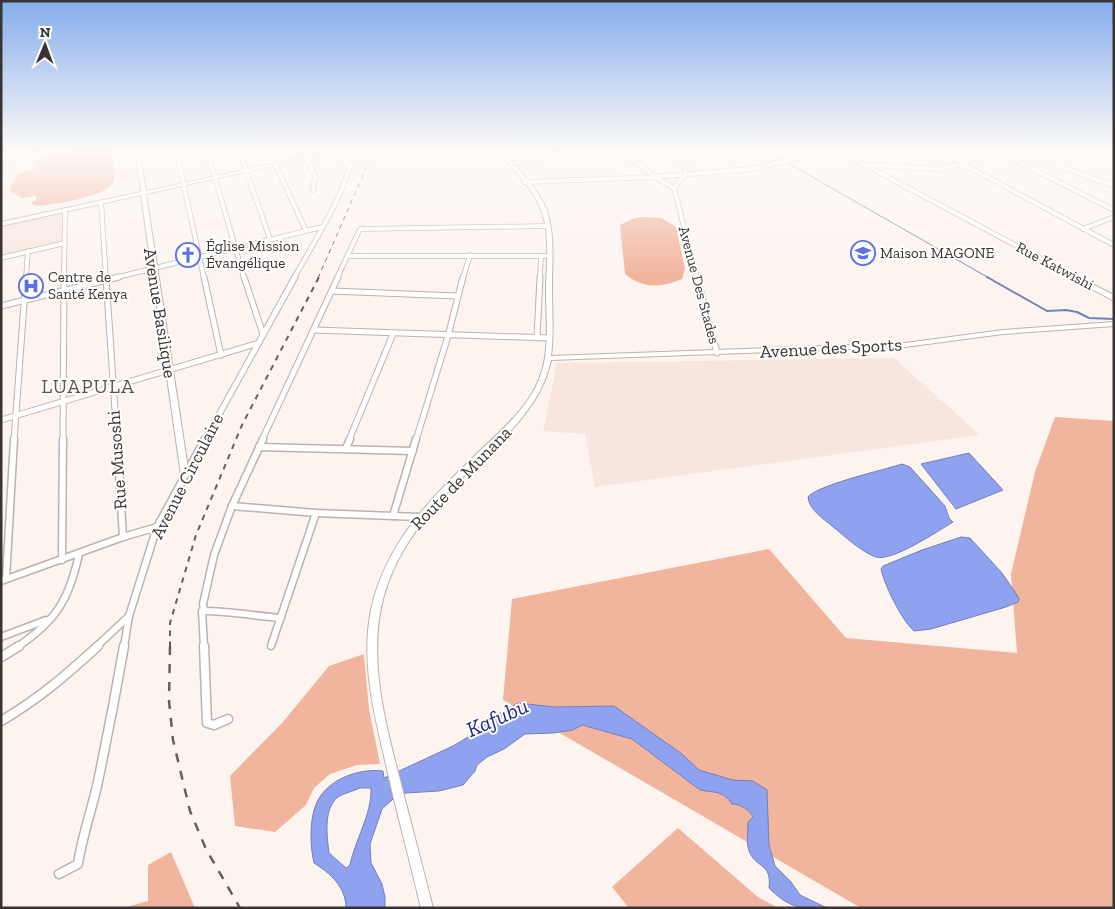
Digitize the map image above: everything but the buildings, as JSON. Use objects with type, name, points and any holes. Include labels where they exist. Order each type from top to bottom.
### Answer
[{"type":"street","points":[[185,192],[221,355]]},
{"type":"street","points":[[219,192],[234,248],[263,334]]},
{"type":"street","points":[[254,192],[270,239]]},
{"type":"street","points":[[288,192],[306,231]]},
{"type":"street","name":"Avenue Circulaire","points":[[59,874],[78,864],[82,836],[96,789],[110,730],[129,616],[157,527],[341,192]]},
{"type":"street","name":"Route de Munana","points":[[427,908],[373,682],[371,648],[376,610],[386,576],[400,546],[419,517],[510,427],[540,385],[548,358],[549,338],[545,256],[547,226],[539,199],[533,192]]},
{"type":"street","name":"Avenue Des Stades","points":[[675,192],[717,353]]},
{"type":"street","name":"Rue Katwishi","points":[[918,192],[1114,298]]},
{"type":"street","points":[[1016,192],[1114,246]]},
{"type":"street","points":[[1079,192],[1114,210]]},
{"type":"street","points":[[1,224],[143,193]]},
{"type":"street","name":"Avenue Basilique","points":[[143,193],[185,475]]},
{"type":"street","name":"Rue Musoshi","points":[[101,202],[123,537]]},
{"type":"street","points":[[62,560],[65,210]]},
{"type":"street","points":[[1083,229],[1114,218]]},
{"type":"street","points":[[228,719],[214,725],[208,723],[202,611],[214,555],[232,506],[360,230],[364,228],[547,226]]},
{"type":"street","points":[[1,306],[322,227]]},
{"type":"street","points":[[1,258],[65,243]]},
{"type":"street","points":[[28,251],[4,580],[123,537],[157,527]]},
{"type":"street","points":[[393,516],[448,336],[457,296],[470,255]]},
{"type":"street","points":[[348,256],[545,256],[537,338]]},
{"type":"street","points":[[332,291],[457,296]]},
{"type":"street","name":"Avenue des Sports","points":[[548,358],[905,345],[1003,332],[1114,324]]},
{"type":"street","points":[[314,330],[549,338]]},
{"type":"street","points":[[346,448],[393,334]]},
{"type":"street","points":[[1,420],[259,343]]},
{"type":"street","points":[[259,447],[413,451]]},
{"type":"street","points":[[232,506],[316,513],[419,517]]},
{"type":"street","points":[[271,646],[316,513]]},
{"type":"street","points":[[1,657],[18,646],[49,619],[66,598],[73,582],[79,554]]},
{"type":"street","points":[[202,611],[281,618]]},
{"type":"street","points":[[1,721],[28,705],[58,683],[129,616]]},
{"type":"street","points":[[1,636],[49,619]]},
{"type":"shaded area","points":[[12,192],[99,192],[81,199],[38,206],[30,203],[36,200],[36,196],[22,198]]},
{"type":"shaded area","points":[[63,211],[62,243],[1,258],[1,224]]},
{"type":"shaded area","points":[[642,217],[661,218],[676,227],[685,269],[682,279],[652,286],[645,285],[625,274],[620,225],[632,219]]},
{"type":"shaded area","points":[[894,358],[980,435],[595,487],[585,434],[543,431],[557,363]]},
{"type":"shaded area","points":[[1055,417],[1114,421],[1114,908],[861,908],[503,700],[512,599],[769,549],[846,638],[1017,653],[1011,574],[1035,472]]},
{"type":"shaded area","points":[[364,654],[369,709],[380,764],[357,765],[330,774],[314,788],[306,805],[275,832],[235,826],[230,776],[283,722],[329,666]]},
{"type":"shaded area","points":[[678,828],[758,897],[778,908],[629,908],[612,887]]},
{"type":"shaded area","points":[[171,852],[195,908],[123,908],[148,901],[148,865]]},
{"type":"water","points":[[969,453],[1003,490],[956,509],[921,464]]},
{"type":"water","points":[[902,464],[910,467],[945,506],[949,518],[953,522],[915,545],[893,555],[876,557],[865,552],[821,517],[809,502],[808,497],[814,492],[852,478]]},
{"type":"water","points":[[961,537],[970,538],[1002,573],[1017,595],[1018,602],[931,629],[914,631],[894,602],[881,569],[883,566],[922,550]]},
{"type":"water","name":"Kafubu","points":[[518,703],[554,707],[614,706],[682,754],[699,770],[733,780],[753,781],[767,790],[769,845],[775,866],[791,882],[800,895],[827,908],[809,908],[789,904],[769,888],[766,870],[752,857],[748,848],[748,822],[753,817],[747,810],[732,804],[722,794],[700,790],[632,739],[582,725],[573,730],[525,734],[477,765],[475,771],[463,785],[439,791],[406,793],[393,799],[382,809],[370,844],[371,863],[382,884],[385,908],[346,908],[343,894],[336,881],[314,863],[311,824],[314,809],[322,794],[336,781],[354,773],[383,771],[384,778],[453,746],[468,737],[484,722]],"holes":[[[360,788],[371,788],[371,798],[366,817],[350,865],[346,868],[329,853],[327,823],[330,808],[333,802],[340,796]]]},
{"type":"waterway","points":[[839,192],[989,278]]},
{"type":"waterway","points":[[987,277],[1047,311],[1066,310],[1077,312],[1089,318],[1114,319]]},
{"type":"railway","points":[[318,278],[355,192]]},
{"type":"railway","points":[[170,646],[170,623],[196,535],[242,425],[319,277]]},
{"type":"railway","points":[[170,646],[169,701],[173,740],[190,811],[206,849],[240,908]]},
{"type":"place","name":"Maison MAGONE","points":[[863,253]]},
{"type":"place","name":"Église Mission Évangélique","points":[[188,255]]},
{"type":"place","name":"Centre de Santé Kenya","points":[[31,286]]},
{"type":"district","name":"LUAPULA","points":[[88,386]]}]
